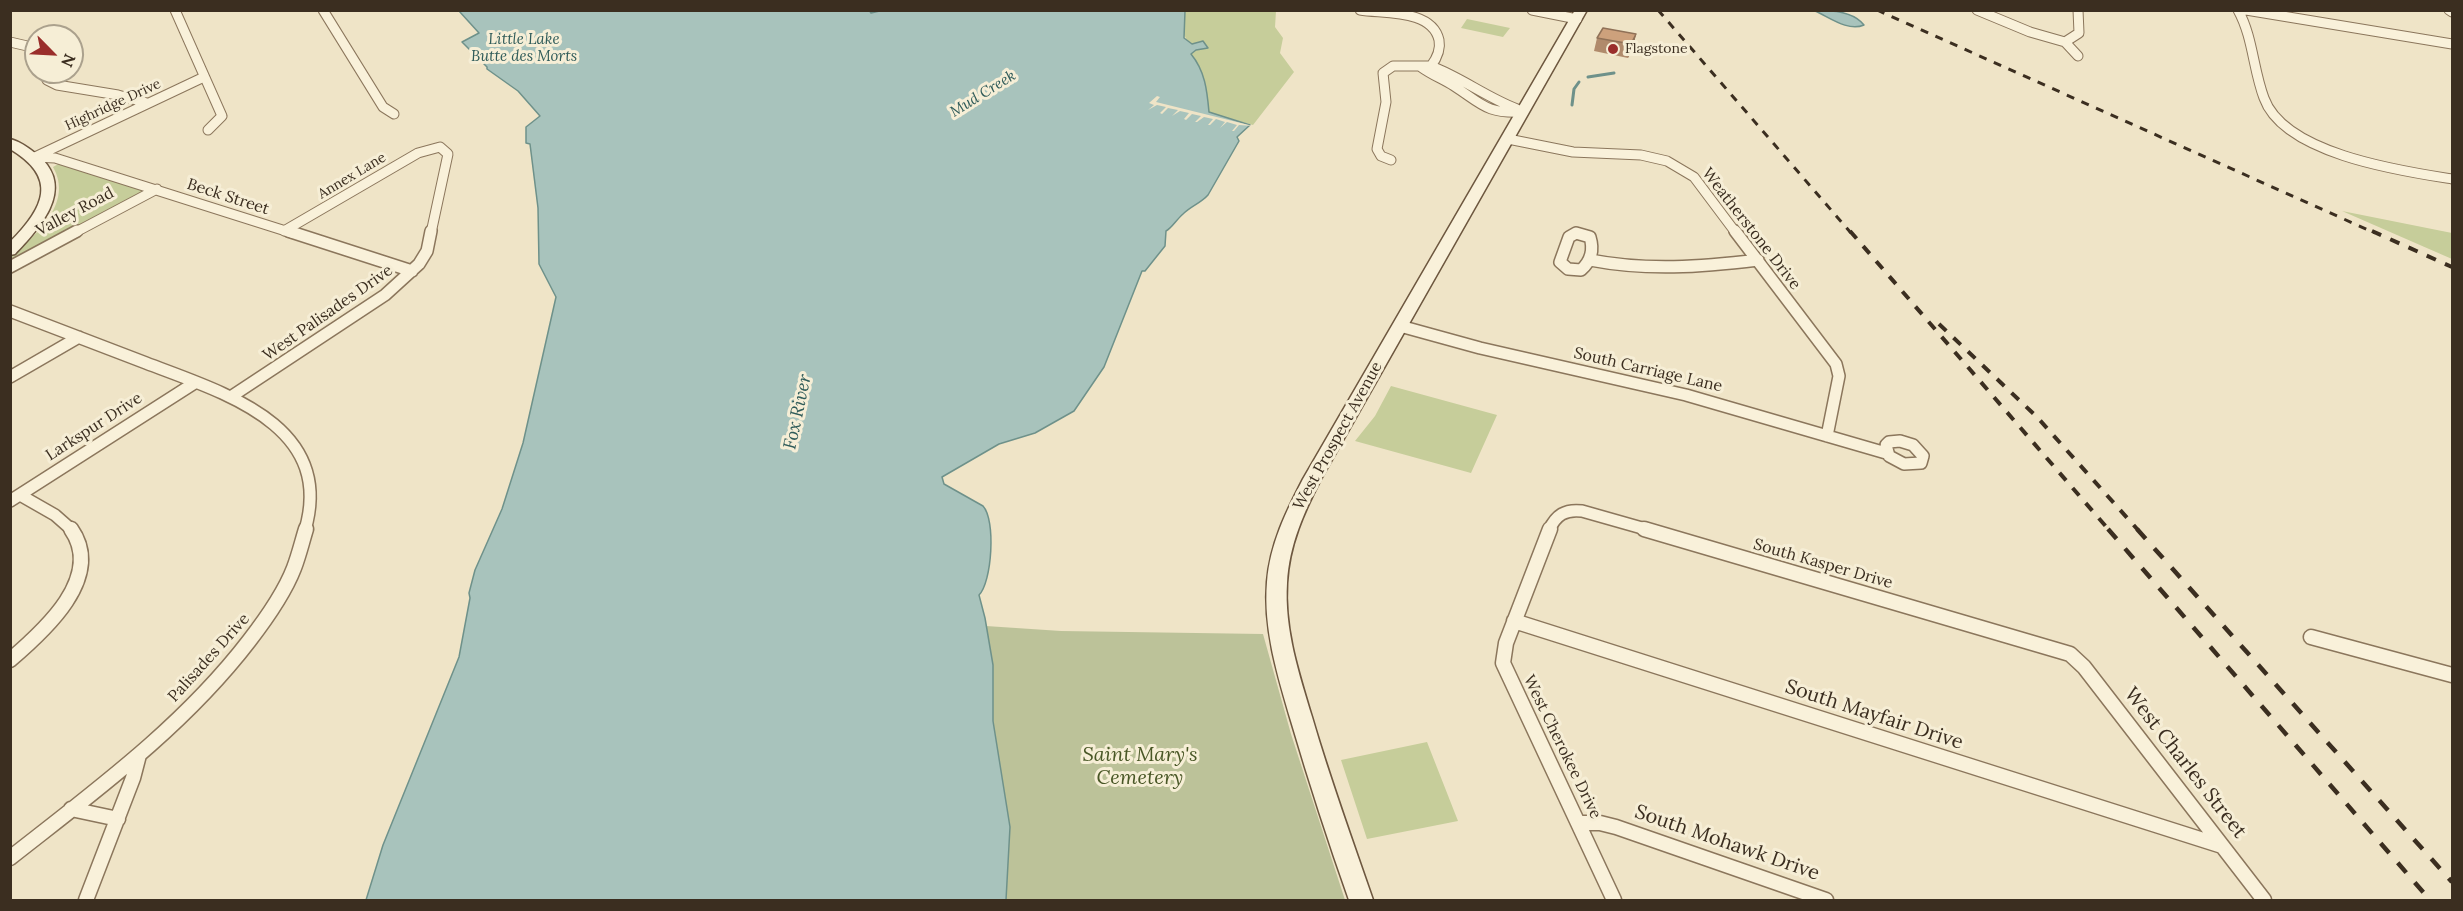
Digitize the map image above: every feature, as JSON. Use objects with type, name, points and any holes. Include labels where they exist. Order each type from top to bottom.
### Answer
[{"type":"main road","name":"West Prospect Avenue","points":[[1360,900],[1311,754],[1283,655],[1276,606],[1283,544],[1293,517],[1579,15]]},
{"type":"main road","points":[[10,143],[34,157]]},
{"type":"main road","name":"Valley Road","points":[[10,251],[34,226],[48,202],[49,181],[41,164],[34,157]]},
{"type":"street","points":[[175,10],[222,116],[208,130]]},
{"type":"street","points":[[323,10],[383,107],[394,114]]},
{"type":"street","points":[[1360,10],[1416,18],[1434,26],[1439,34],[1440,50],[1426,66],[1393,66],[1383,73],[1389,95],[1377,149],[1382,156],[1391,160]]},
{"type":"street","points":[[1532,10],[1579,15]]},
{"type":"street","points":[[1977,10],[2030,32],[2065,42],[2078,56]]},
{"type":"street","points":[[2065,42],[2079,33],[2078,10]]},
{"type":"street","points":[[2238,10],[2245,23],[2264,100],[2268,110],[2282,124],[2318,146],[2343,155],[2452,179]]},
{"type":"street","points":[[2246,10],[2452,44]]},
{"type":"street","points":[[1426,66],[1435,77],[1453,85],[1482,107],[1509,113],[1523,112]]},
{"type":"street","name":"Highridge Drive","points":[[34,157],[204,77]]},
{"type":"street","points":[[55,84],[118,95],[147,103]]},
{"type":"street","name":"Weatherstone Drive","points":[[1508,138],[1581,153],[1635,153],[1672,164],[1694,177],[1839,369],[1827,436]]},
{"type":"street","name":"Annex Lane","points":[[284,231],[418,153],[434,147]]},
{"type":"street","name":"West Palisades Drive","points":[[232,396],[385,295],[412,271],[427,251],[447,157],[443,149],[434,147]]},
{"type":"street","name":"Beck Street","points":[[34,157],[55,158],[412,271]]},
{"type":"street","name":"Valley Road","points":[[10,267],[157,189]]},
{"type":"street","points":[[1590,260],[1656,270],[1758,260]]},
{"type":"street","name":"Palisades Drive","points":[[10,311],[232,396],[273,420],[292,442],[300,456],[311,493],[306,536],[297,563],[262,625],[215,681],[139,755],[10,858]]},
{"type":"street","name":"South Carriage Lane","points":[[1400,326],[1480,348],[1690,396],[1886,453]]},
{"type":"street","points":[[10,377],[79,337]]},
{"type":"street","name":"Larkspur Drive","points":[[15,498],[195,382]]},
{"type":"street","points":[[10,660],[36,638],[59,612],[78,576],[81,555],[80,545],[72,529],[15,498]]},
{"type":"street","name":"West Cherokee Drive","points":[[1566,510],[1558,514],[1551,526],[1514,621],[1503,653],[1503,663],[1614,900]]},
{"type":"street","name":"South Kasper Drive","points":[[1566,510],[1582,511],[2070,654]]},
{"type":"street","name":"South Mayfair Drive","points":[[1514,621],[2222,846]]},
{"type":"street","points":[[2311,637],[2452,675]]},
{"type":"street","name":"West Charles Street","points":[[2070,654],[2084,667],[2264,900]]},
{"type":"street","points":[[86,900],[133,778],[139,755]]},
{"type":"street","points":[[71,809],[118,819]]},
{"type":"street","name":"South Mohawk Drive","points":[[1579,823],[1600,823],[1616,827],[1826,900]]},
{"type":"green space","points":[[1185,11],[1276,11],[1275,27],[1283,38],[1280,53],[1294,72],[1253,125],[1209,113],[1202,74],[1191,54],[1208,47],[1200,42],[1195,45],[1188,43],[1183,32]]},
{"type":"green space","points":[[1467,19],[1510,28],[1503,37],[1461,28]]},
{"type":"green space","points":[[60,163],[142,190],[11,264],[10,258],[40,229],[55,206],[59,194],[58,181],[53,167]]},
{"type":"green space","points":[[2342,211],[2452,233],[2452,259]]},
{"type":"green space","points":[[1391,386],[1497,415],[1471,473],[1355,441],[1375,416]]},
{"type":"green space","name":"Saint Mary's Cemetery","points":[[986,626],[1061,631],[1263,634],[1291,734],[1345,900],[1006,900],[1010,827],[993,721],[993,665]]},
{"type":"green space","points":[[1427,742],[1458,821],[1367,839],[1341,760]]},
{"type":"water","points":[[869,10],[871,13],[884,10],[1185,11],[1184,38],[1192,44],[1203,41],[1208,48],[1196,50],[1191,54],[1202,74],[1209,112],[1250,125],[1237,137],[1239,141],[1208,195],[1186,211],[1166,231],[1165,246],[1145,271],[1142,271],[1104,367],[1074,411],[1035,433],[999,444],[942,477],[944,484],[983,506],[990,524],[991,551],[987,578],[979,595],[993,665],[993,721],[1010,827],[1006,900],[366,900],[383,845],[459,657],[475,570],[502,509],[523,443],[556,297],[539,264],[538,208],[530,144],[526,143],[526,127],[540,116],[518,91],[487,69],[462,42],[479,33],[459,11]]},
{"type":"water","points":[[1815,11],[1835,11],[1848,14],[1864,25],[1852,27],[1845,25]]},
{"type":"pier","points":[[1157,96],[1160,97],[1156,102],[1253,126],[1239,125],[1232,131],[1237,125],[1227,122],[1220,128],[1225,122],[1216,119],[1208,125],[1213,119],[1204,117],[1195,122],[1201,116],[1192,114],[1186,120],[1184,119],[1189,113],[1180,111],[1172,116],[1178,110],[1168,108],[1162,114],[1160,113],[1166,107],[1157,105],[1148,110],[1154,105],[1149,103]]},
{"type":"building","points":[[1603,28],[1636,34],[1631,44],[1597,38]]},
{"type":"waterway","points":[[1588,77],[1614,73]]},
{"type":"waterway","points":[[1572,105],[1574,89],[1579,82]]},
{"type":"railway","points":[[1658,10],[1851,233]]},
{"type":"railway","points":[[1877,10],[2375,233]]},
{"type":"railway","points":[[1850,231],[2109,530]]},
{"type":"railway","points":[[2372,231],[2452,267]]},
{"type":"railway","points":[[1939,324],[2037,417],[2138,530]]},
{"type":"railway","points":[[2108,529],[2430,900]]},
{"type":"railway","points":[[2137,529],[2452,882]]},
{"type":"place","name":"Flagstone","points":[[1613,49]]},
{"type":"water label","name":"Little Lake Butte des Morts","points":[[524,48]]},
{"type":"water label","name":"Mud Creek","points":[[983,94]]},
{"type":"water label","name":"Fox River","points":[[798,412]]}]
